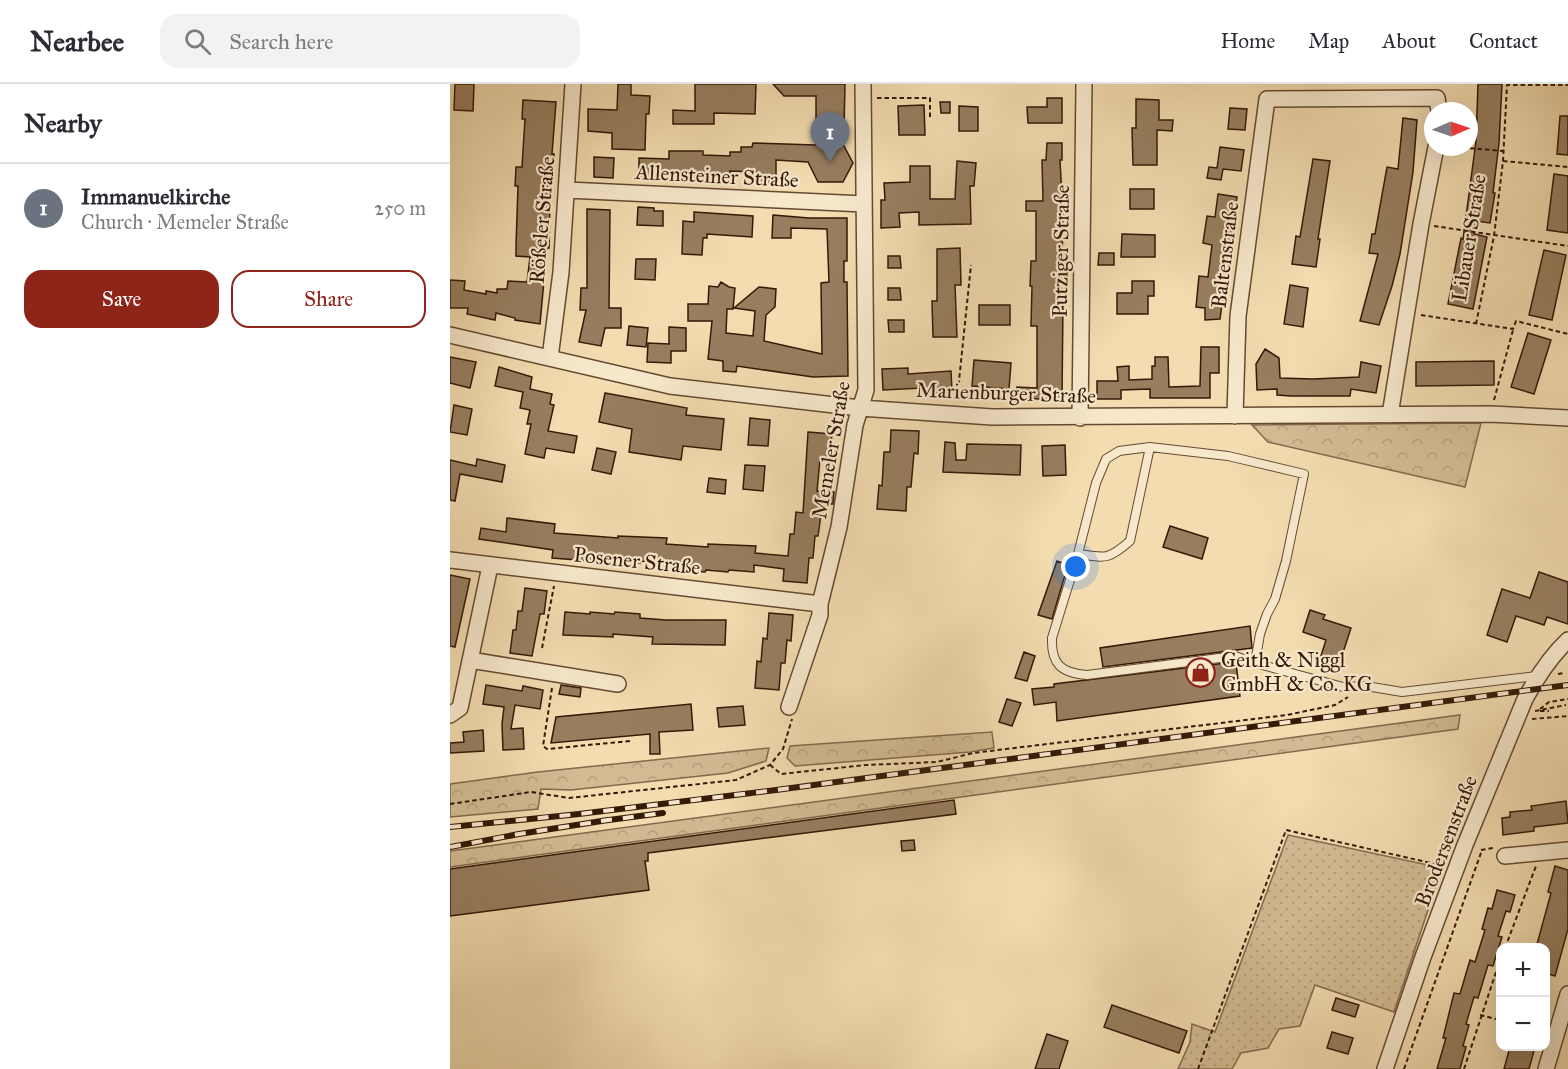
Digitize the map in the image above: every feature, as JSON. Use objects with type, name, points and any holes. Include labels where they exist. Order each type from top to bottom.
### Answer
[{"type":"street","name":"Rößeler Straße","points":[[549,358],[561,272],[573,84]]},
{"type":"street","name":"Putziger Straße","points":[[1080,418],[1084,84]]},
{"type":"street","name":"Memeler Straße","points":[[790,706],[820,615],[820,604],[839,527],[855,425],[866,390],[863,91]]},
{"type":"street","name":"Baltenstraße","points":[[1235,416],[1238,316],[1267,99],[1424,105]]},
{"type":"street","points":[[1390,415],[1434,156]]},
{"type":"street","name":"Allensteiner Straße","points":[[567,190],[864,204]]},
{"type":"street","name":"Marienburger Straße","points":[[450,335],[670,386],[860,408],[956,415],[1080,418],[1490,414],[1568,416]]},
{"type":"street","name":"Posener Straße","points":[[450,560],[820,604]]},
{"type":"street","points":[[450,715],[460,708],[489,566]]},
{"type":"street","name":"Brodersenstraße","points":[[1385,1069],[1423,957],[1465,845],[1525,699],[1537,676],[1568,640]]},
{"type":"street","points":[[470,660],[618,684]]},
{"type":"street","points":[[1505,856],[1568,850]]},
{"type":"street","points":[[1546,1069],[1567,1004]]},
{"type":"lane","points":[[1078,554],[1104,558],[1120,550],[1130,541],[1150,447]]},
{"type":"lane","points":[[1255,663],[1260,634],[1275,599],[1286,561],[1304,474],[1228,456],[1150,447],[1119,451],[1106,459],[1096,483],[1078,554],[1052,638],[1051,652],[1056,662],[1064,670],[1087,675],[1235,656],[1255,663],[1343,687],[1366,686],[1402,692],[1537,676]]},
{"type":"path","name":"Libauer Straße","points":[[1476,324],[1494,236],[1503,161],[1507,85],[1568,85]]},
{"type":"path","points":[[863,91],[930,98],[930,120]]},
{"type":"path","points":[[1478,149],[1503,151]]},
{"type":"path","points":[[1503,161],[1568,167]]},
{"type":"path","points":[[1421,224],[1568,246]]},
{"type":"path","points":[[956,415],[971,265]]},
{"type":"path","points":[[1406,313],[1513,328]]},
{"type":"path","points":[[1490,414],[1516,321],[1568,334]]},
{"type":"path","points":[[542,648],[557,573]]},
{"type":"path","points":[[555,674],[543,747],[547,750],[630,741]]},
{"type":"path","points":[[770,765],[781,774],[866,765],[937,762],[973,753],[1287,715],[1335,705],[1366,686]]},
{"type":"path","points":[[1538,710],[1549,702],[1568,699]]},
{"type":"path","points":[[1538,710],[1566,705]]},
{"type":"path","points":[[450,804],[531,792],[569,798],[736,780],[770,765],[783,748],[793,714],[790,706]]},
{"type":"path","points":[[1538,710],[1550,711]]},
{"type":"path","points":[[1517,720],[1568,716]]},
{"type":"path","points":[[1198,1069],[1286,830],[1457,868]]},
{"type":"path","points":[[1465,845],[1482,850],[1501,847],[1505,856]]},
{"type":"path","points":[[1404,1069],[1482,850]]},
{"type":"path","points":[[1507,943],[1541,853]]},
{"type":"path","points":[[1464,1069],[1496,971]]},
{"type":"path","points":[[1480,1015],[1496,1019]]},
{"type":"green space","points":[[1481,423],[1465,487],[1268,442],[1252,425]]},
{"type":"green space","points":[[1460,715],[1458,729],[450,867],[450,851]]},
{"type":"green space","points":[[992,732],[994,748],[970,752],[795,766],[787,758],[790,746]]},
{"type":"green space","points":[[769,748],[766,761],[728,773],[571,790],[541,789],[538,809],[450,817],[450,784],[538,772]]},
{"type":"green space","points":[[1288,835],[1442,868],[1394,1012],[1315,985],[1300,1026],[1279,1029],[1268,1048],[1241,1053],[1232,1069],[1178,1069],[1190,1042],[1192,1024],[1215,1032]]},
{"type":"building","points":[[455,84],[474,84],[473,111],[454,110]]},
{"type":"building","points":[[618,84],[631,84],[631,95],[650,96],[649,114],[646,114],[645,150],[612,149],[612,133],[588,131],[588,109],[617,110]]},
{"type":"building","points":[[695,84],[756,84],[755,114],[714,113],[714,124],[673,124],[673,110],[695,111]]},
{"type":"building","points":[[773,84],[845,84],[844,129],[835,129],[853,163],[843,182],[818,182],[808,162],[776,160],[776,183],[756,182],[757,172],[730,171],[730,181],[639,177],[639,158],[669,159],[669,151],[703,151],[703,155],[730,156],[730,152],[741,152],[741,147],[752,147],[753,143],[816,145],[816,96],[784,96]]},
{"type":"building","points":[[1478,84],[1502,84],[1499,143],[1493,193],[1495,193],[1490,223],[1476,221],[1474,234],[1487,237],[1473,309],[1448,304],[1461,238],[1463,239],[1474,156],[1478,156]]},
{"type":"building","points":[[1047,98],[1062,98],[1062,123],[1028,123],[1027,107],[1047,107]]},
{"type":"building","points":[[1136,99],[1159,100],[1159,120],[1173,120],[1172,131],[1157,130],[1157,165],[1133,165],[1132,128],[1136,128]]},
{"type":"building","points":[[523,100],[556,102],[553,167],[548,167],[549,248],[547,248],[540,324],[515,320],[515,318],[496,313],[495,320],[467,314],[468,308],[450,308],[450,280],[465,281],[464,290],[486,294],[486,291],[497,293],[497,289],[507,289],[508,281],[527,282],[530,257],[516,256],[518,186],[515,186],[516,167],[522,167],[525,119],[522,119]]},
{"type":"building","points":[[940,102],[950,102],[950,113],[941,113]]},
{"type":"building","points":[[924,105],[925,135],[899,135],[898,106]]},
{"type":"building","points":[[959,106],[978,107],[978,131],[959,131]]},
{"type":"building","points":[[1230,108],[1247,109],[1245,130],[1228,129]]},
{"type":"building","points":[[1560,116],[1568,116],[1568,155],[1557,154]]},
{"type":"building","points":[[1403,118],[1417,120],[1413,172],[1400,254],[1379,325],[1360,321],[1378,254],[1369,253],[1372,234],[1375,234],[1387,167],[1398,169]]},
{"type":"building","points":[[1047,143],[1062,143],[1062,160],[1060,160],[1063,216],[1062,400],[1016,398],[1017,387],[1037,388],[1037,326],[1031,326],[1032,286],[1030,286],[1031,261],[1036,261],[1036,211],[1026,211],[1026,201],[1043,201],[1042,160],[1046,160]]},
{"type":"building","points":[[1220,147],[1244,150],[1241,171],[1223,169],[1221,180],[1207,178],[1209,167],[1217,168]]},
{"type":"building","points":[[594,157],[614,158],[613,178],[594,177]]},
{"type":"building","points":[[1313,159],[1330,161],[1316,267],[1292,264],[1296,236],[1300,237]]},
{"type":"building","points":[[957,161],[976,163],[974,186],[970,186],[971,224],[919,225],[919,212],[899,213],[900,227],[881,228],[881,200],[885,200],[884,183],[910,182],[910,166],[930,166],[930,199],[955,199]]},
{"type":"building","points":[[1554,174],[1568,176],[1568,233],[1547,230]]},
{"type":"building","points":[[1130,189],[1154,189],[1154,209],[1130,209]]},
{"type":"building","points":[[1218,194],[1237,197],[1220,319],[1205,320],[1205,308],[1196,307],[1199,276],[1208,277],[1212,245],[1203,243],[1207,216],[1215,217]]},
{"type":"building","points":[[638,207],[663,211],[663,226],[637,225]]},
{"type":"building","points":[[587,209],[610,210],[609,308],[621,308],[621,328],[605,328],[601,346],[579,342],[586,310],[580,310],[581,288],[587,288]]},
{"type":"building","points":[[694,212],[753,216],[752,237],[707,234],[707,238],[703,238],[702,255],[682,254],[683,221],[694,222]]},
{"type":"building","points":[[773,215],[847,218],[847,261],[844,261],[844,282],[847,282],[848,376],[813,377],[737,366],[736,372],[723,371],[723,361],[708,359],[712,321],[688,321],[688,304],[708,304],[709,286],[718,287],[721,282],[735,288],[733,309],[727,309],[726,333],[753,336],[755,311],[734,308],[759,287],[776,289],[775,307],[766,315],[764,341],[822,354],[821,283],[829,282],[827,229],[791,228],[791,238],[772,238]]},
{"type":"building","points":[[1122,234],[1155,235],[1155,257],[1121,257]]},
{"type":"building","points":[[960,248],[961,285],[955,285],[957,337],[933,337],[932,301],[937,301],[937,249]]},
{"type":"building","points":[[1544,250],[1566,255],[1552,320],[1529,315]]},
{"type":"building","points":[[1099,253],[1114,253],[1114,265],[1098,265]]},
{"type":"building","points":[[888,256],[900,256],[901,268],[888,268]]},
{"type":"building","points":[[636,259],[656,259],[655,280],[635,279]]},
{"type":"building","points":[[1132,281],[1154,281],[1154,296],[1148,296],[1148,314],[1117,314],[1117,293],[1132,293]]},
{"type":"building","points":[[1290,285],[1308,288],[1303,327],[1284,324]]},
{"type":"building","points":[[888,288],[900,288],[901,300],[888,300]]},
{"type":"building","points":[[979,305],[1010,305],[1010,325],[979,325]]},
{"type":"building","points":[[888,320],[904,320],[904,332],[889,332]]},
{"type":"building","points":[[629,326],[648,328],[646,347],[627,345]]},
{"type":"building","points":[[669,327],[686,328],[686,351],[671,351],[671,363],[647,362],[648,343],[669,344]]},
{"type":"building","points":[[1528,333],[1551,340],[1534,394],[1511,387]]},
{"type":"building","points":[[1201,347],[1219,347],[1219,373],[1210,373],[1210,398],[1150,398],[1150,389],[1121,390],[1121,399],[1097,399],[1097,381],[1118,381],[1117,367],[1129,366],[1129,380],[1152,379],[1155,357],[1168,357],[1169,387],[1200,386]]},
{"type":"building","points":[[1265,349],[1279,358],[1280,378],[1359,377],[1361,362],[1381,366],[1376,393],[1351,389],[1350,396],[1291,396],[1277,395],[1277,389],[1257,390],[1256,364]]},
{"type":"building","points":[[450,357],[476,362],[470,388],[450,383]]},
{"type":"building","points":[[974,360],[1011,363],[1009,389],[972,386]]},
{"type":"building","points":[[1494,361],[1494,385],[1416,386],[1416,362]]},
{"type":"building","points":[[499,367],[532,377],[530,389],[552,394],[550,404],[554,405],[548,431],[577,436],[574,453],[546,448],[544,458],[525,454],[531,424],[527,424],[530,410],[520,408],[523,392],[495,386]]},
{"type":"building","points":[[908,368],[908,374],[951,371],[952,391],[924,393],[923,388],[883,390],[882,369]]},
{"type":"building","points":[[605,393],[687,408],[686,415],[724,419],[721,450],[683,446],[681,460],[629,452],[632,429],[599,422]]},
{"type":"building","points":[[454,405],[472,409],[467,435],[450,432]]},
{"type":"building","points":[[750,418],[770,420],[768,446],[748,445]]},
{"type":"building","points":[[891,430],[919,431],[918,454],[914,453],[911,487],[907,487],[906,511],[877,509],[879,485],[882,486],[884,452],[890,452]]},
{"type":"building","points":[[808,432],[832,434],[829,460],[820,459],[817,491],[834,492],[833,504],[825,504],[824,515],[821,515],[818,536],[815,536],[813,558],[809,558],[807,583],[783,581],[784,569],[754,565],[754,572],[706,570],[705,572],[679,570],[680,564],[640,561],[640,563],[616,561],[616,563],[552,558],[553,550],[479,539],[481,528],[506,532],[507,518],[555,524],[554,533],[618,538],[618,536],[667,538],[666,544],[708,547],[708,544],[756,546],[755,553],[788,556],[790,534],[794,534],[796,512],[803,513]]},
{"type":"building","points":[[945,442],[955,443],[956,460],[966,460],[967,444],[1021,445],[1020,475],[943,472]]},
{"type":"building","points":[[1065,445],[1066,475],[1043,476],[1042,446]]},
{"type":"building","points":[[597,448],[616,452],[611,474],[592,470]]},
{"type":"building","points":[[477,459],[505,465],[502,482],[460,474],[455,501],[450,500],[450,460],[476,466]]},
{"type":"building","points":[[745,465],[765,466],[763,491],[743,489]]},
{"type":"building","points":[[709,478],[726,480],[725,494],[707,492]]},
{"type":"building","points":[[1170,526],[1208,538],[1202,559],[1163,547]]},
{"type":"building","points":[[1057,561],[1068,565],[1052,619],[1038,615]]},
{"type":"building","points":[[1539,572],[1568,582],[1568,624],[1547,617],[1544,625],[1516,616],[1507,642],[1487,635],[1502,589],[1530,598]]},
{"type":"building","points":[[450,575],[470,579],[455,647],[450,646]]},
{"type":"building","points":[[525,588],[547,591],[544,614],[540,614],[532,656],[510,653],[518,611],[522,611]]},
{"type":"building","points":[[1310,610],[1325,615],[1323,619],[1351,628],[1338,668],[1319,662],[1326,640],[1303,632]]},
{"type":"building","points":[[565,612],[614,614],[615,612],[640,614],[640,618],[666,620],[726,620],[725,645],[652,644],[653,637],[613,634],[613,637],[563,635]]},
{"type":"building","points":[[769,613],[793,615],[791,641],[787,640],[785,663],[781,663],[779,690],[755,688],[757,661],[761,662],[763,638],[767,639]]},
{"type":"building","points":[[1250,626],[1252,648],[1103,667],[1100,648]]},
{"type":"building","points":[[1024,652],[1035,656],[1027,681],[1015,678]]},
{"type":"building","points":[[1234,662],[1240,696],[1057,721],[1056,702],[1034,705],[1032,689],[1054,687],[1054,684]]},
{"type":"building","points":[[486,685],[522,691],[523,686],[543,690],[540,709],[515,705],[511,729],[523,728],[524,749],[503,750],[504,707],[483,704]]},
{"type":"building","points":[[561,685],[581,688],[580,697],[559,694]]},
{"type":"building","points":[[1007,699],[1021,703],[1012,726],[999,722]]},
{"type":"building","points":[[691,704],[693,730],[659,732],[660,754],[650,754],[650,734],[551,743],[556,717]]},
{"type":"building","points":[[743,706],[745,725],[719,727],[717,708]]},
{"type":"building","points":[[483,730],[484,751],[450,753],[450,743],[464,742],[463,732]]},
{"type":"building","points":[[954,800],[956,814],[648,853],[648,861],[645,861],[649,890],[450,916],[450,869]]},
{"type":"building","points":[[1566,801],[1568,823],[1534,827],[1534,831],[1503,835],[1502,818],[1510,817],[1510,812],[1532,810],[1531,806]]},
{"type":"building","points":[[914,840],[915,850],[902,851],[901,841]]},
{"type":"building","points":[[1555,866],[1568,870],[1568,929],[1555,976],[1550,974],[1550,943],[1537,943],[1551,893],[1548,892]]},
{"type":"building","points":[[1497,890],[1515,895],[1510,912],[1506,911],[1498,936],[1502,937],[1500,943],[1496,943],[1493,966],[1488,965],[1478,998],[1474,997],[1466,1024],[1469,1025],[1460,1069],[1437,1069],[1446,1038],[1443,1038],[1454,993],[1460,994],[1470,960],[1475,962],[1485,930],[1482,929],[1488,908],[1492,909]]},
{"type":"building","points":[[1336,998],[1359,1005],[1355,1017],[1332,1010]]},
{"type":"building","points":[[1112,1005],[1187,1031],[1179,1053],[1104,1027]]},
{"type":"building","points":[[1332,1032],[1353,1038],[1348,1054],[1327,1048]]},
{"type":"building","points":[[1047,1034],[1068,1041],[1059,1069],[1035,1069]]},
{"type":"building","points":[[1509,1051],[1534,1051],[1529,1069],[1504,1069]]},
{"type":"railway","points":[[450,827],[776,790],[1568,685]]},
{"type":"railway","points":[[601,821],[663,813]]},
{"type":"railway","points":[[450,847],[608,820]]},
{"type":"place","name":"Immanuelkirche","points":[[830,162]]},
{"type":"place","name":"Geith & Niggl GmbH & Co. KG","points":[[1200,672]]}]
